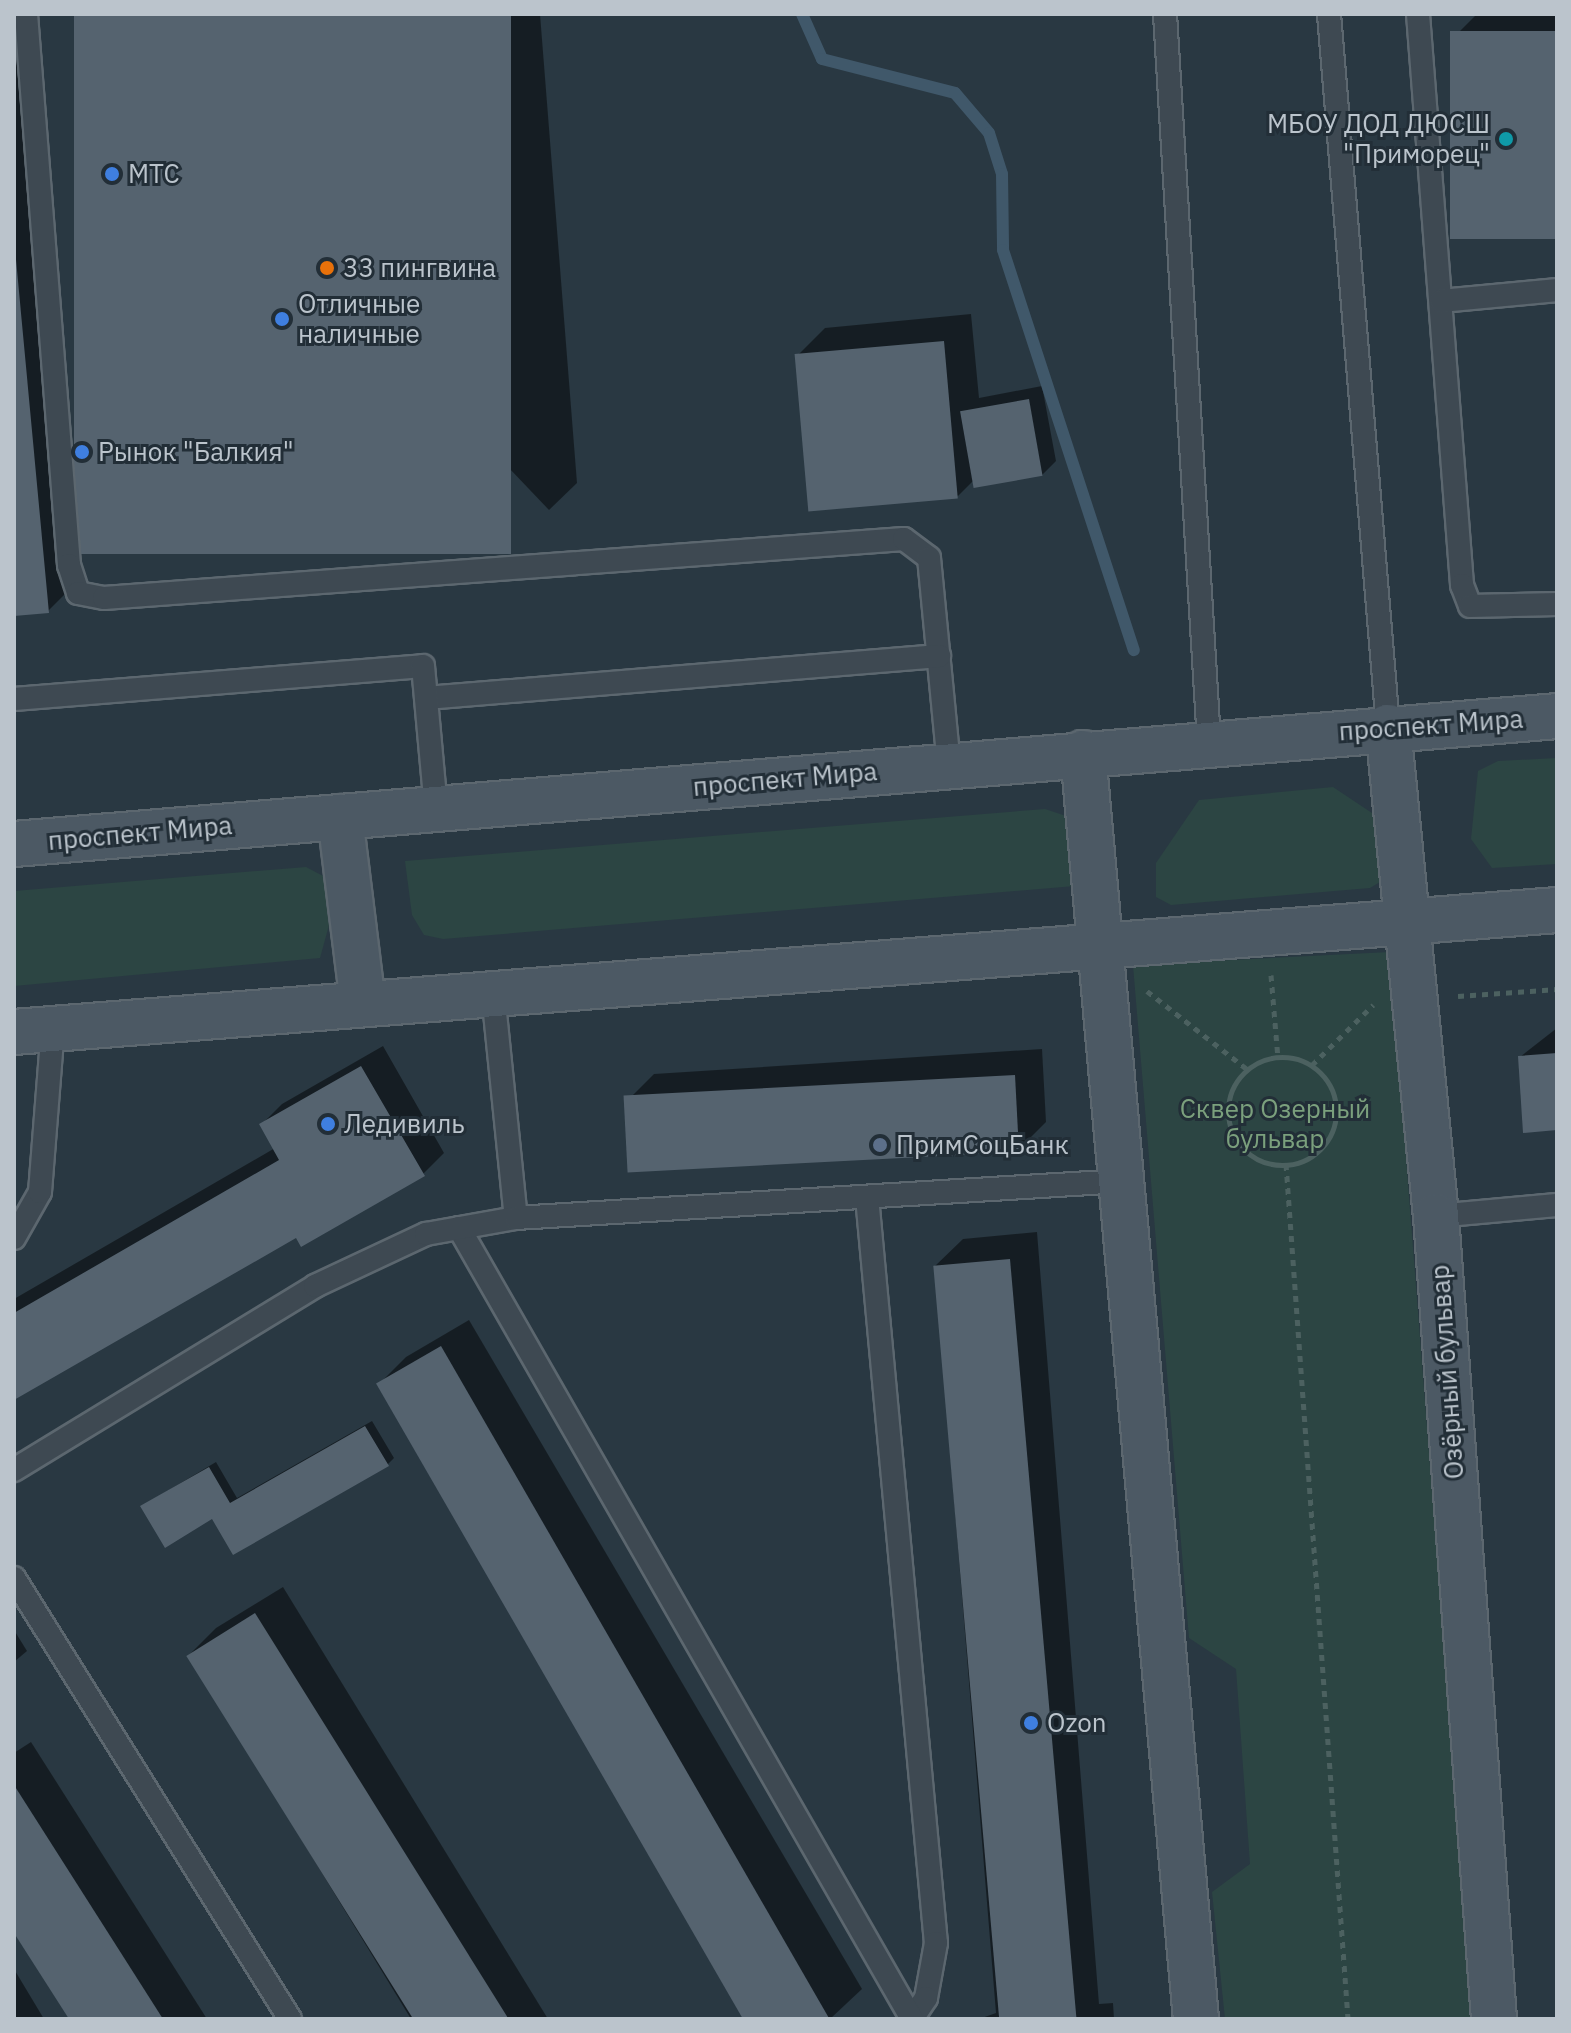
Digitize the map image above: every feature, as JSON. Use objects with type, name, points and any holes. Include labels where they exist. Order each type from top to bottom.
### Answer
[{"type":"street","name":"проспект Мира","points":[[14,844],[1388,727],[1557,716]]},
{"type":"street","name":"Озёрный бульвар","points":[[1388,727],[1411,922],[1436,1216],[1494,2019]]},
{"type":"street","points":[[1083,753],[1196,2019]]},
{"type":"street","points":[[340,817],[363,1003]]},
{"type":"street","points":[[33,1030],[1101,943],[1557,910]]},
{"type":"lane","points":[[26,14],[69,565],[78,593],[104,598],[904,539],[929,558],[949,764]]},
{"type":"lane","points":[[1165,14],[1209,742]]},
{"type":"lane","points":[[1329,14],[1388,727]]},
{"type":"lane","points":[[1418,14],[1462,585],[1470,606],[1557,604]]},
{"type":"lane","points":[[1441,301],[1557,290]]},
{"type":"lane","points":[[426,698],[939,656]]},
{"type":"lane","points":[[14,699],[423,666],[436,809]]},
{"type":"lane","points":[[493,993],[516,1218]]},
{"type":"lane","points":[[14,1238],[40,1192],[33,1030]]},
{"type":"lane","points":[[14,1470],[315,1286],[426,1234],[516,1218],[1122,1181]]},
{"type":"lane","points":[[459,1228],[912,2019],[926,1998],[936,1943],[867,1197]]},
{"type":"lane","points":[[1436,1216],[1557,1205]]},
{"type":"lane","points":[[14,1578],[290,2019]]},
{"type":"path","points":[[1271,972],[1278,1058]]},
{"type":"path","points":[[1312,1065],[1374,1004],[1557,989]]},
{"type":"path","points":[[1278,1058],[1312,1065],[1328,1078],[1338,1102],[1334,1133],[1319,1152],[1286,1164],[1251,1157],[1228,1125],[1234,1085],[1278,1058]]},
{"type":"path","points":[[1286,1164],[1348,2019]]},
{"type":"green space","points":[[1557,758],[1557,864],[1492,868],[1471,839],[1478,771],[1498,761]]},
{"type":"green space","points":[[1333,787],[1381,819],[1390,876],[1370,888],[1171,905],[1156,897],[1156,863],[1199,800]]},
{"type":"green space","points":[[1045,809],[1066,816],[1074,831],[1075,886],[443,939],[424,935],[412,915],[405,861]]},
{"type":"green space","points":[[306,867],[325,877],[334,907],[320,958],[14,986],[14,891]]},
{"type":"green space","name":"Сквер Озерный бульвар","points":[[1390,952],[1473,2019],[1225,2019],[1212,1892],[1250,1864],[1236,1669],[1189,1638],[1133,965]]},
{"type":"building","points":[[74,14],[511,14],[511,554],[74,554]]},
{"type":"building","name":"МБОУ ДОД ДЮСШ \"Приморец\"","points":[[1450,31],[1557,31],[1557,239],[1450,239]]},
{"type":"building","points":[[14,238],[49,613],[14,616]]},
{"type":"building","points":[[944,341],[958,498],[808,511],[795,354]]},
{"type":"building","points":[[1029,399],[1043,476],[974,488],[960,411]]},
{"type":"building","points":[[1557,1053],[1557,1130],[1523,1133],[1518,1056]]},
{"type":"building","points":[[361,1066],[425,1176],[301,1247],[296,1238],[14,1400],[14,1313],[279,1160],[259,1124]]},
{"type":"building","points":[[1015,1075],[1019,1152],[628,1172],[624,1096]]},
{"type":"building","points":[[1010,1259],[1076,2019],[999,2019],[933,1266]]},
{"type":"building","points":[[441,1346],[830,2019],[743,2019],[376,1384]]},
{"type":"building","points":[[365,1426],[389,1466],[233,1555],[212,1519],[165,1548],[140,1506],[209,1467],[230,1503]]},
{"type":"building","points":[[255,1613],[507,2017],[413,2019],[186,1656]]},
{"type":"building","points":[[14,1785],[163,2019],[69,2019],[14,1933]]},
{"type":"waterway","points":[[802,14],[822,59],[955,93],[989,133],[1002,174],[1003,250],[1134,650]]},
{"type":"place","name":"МБОУ ДОД ДЮСШ \"Приморец\"","points":[[1506,139]]},
{"type":"place","name":"МТС","points":[[112,174]]},
{"type":"place","name":"33 пингвина","points":[[327,268]]},
{"type":"place","name":"Отличные наличные","points":[[282,319]]},
{"type":"place","name":"Рынок \"Балкия\"","points":[[82,452]]},
{"type":"place","name":"Ледивиль","points":[[328,1124]]},
{"type":"place","name":"ПримСоцБанк","points":[[880,1145]]},
{"type":"place","name":"Ozon","points":[[1031,1723]]}]
